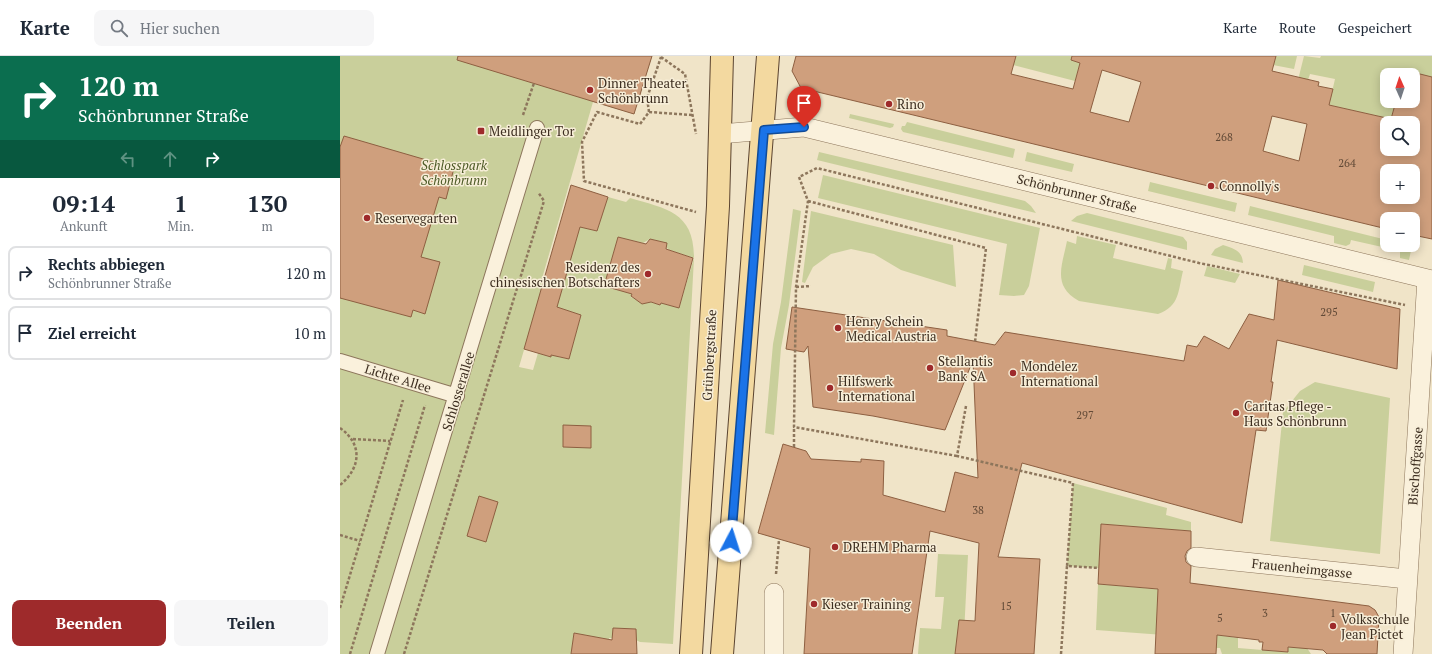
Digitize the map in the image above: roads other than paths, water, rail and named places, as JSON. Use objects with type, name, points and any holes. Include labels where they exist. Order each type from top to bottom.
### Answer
[{"type":"main road","name":"Grünbergstraße","points":[[691,654],[718,206],[722,56]]},
{"type":"main road","points":[[722,654],[764,130],[768,56]]},
{"type":"street","name":"Schönbrunner Straße","points":[[720,134],[804,127],[1429,279]]},
{"type":"street","name":"Schlosserallee","points":[[377,654],[457,396],[537,128]]},
{"type":"street","name":"Bischoffgasse","points":[[1403,654],[1429,279]]},
{"type":"street","name":"Lichte Allee","points":[[340,361],[457,396]]},
{"type":"street","name":"Frauenheimgasse","points":[[1196,557],[1408,579]]},
{"type":"street","points":[[774,593],[774,654]]},
{"type":"place","name":"Dinner Theater Schönbrunn","points":[[590,90]]},
{"type":"place","name":"Rino","points":[[889,104]]},
{"type":"place","name":"Meidlinger Tor","points":[[481,131]]},
{"type":"place","name":"Connolly's","points":[[1211,186]]},
{"type":"place","name":"Reservegarten","points":[[367,218]]},
{"type":"place","name":"Residenz des chinesischen Botschafters","points":[[648,274]]},
{"type":"place","name":"Henry Schein Medical Austria","points":[[838,328]]},
{"type":"place","name":"Stellantis Bank SA","points":[[930,368]]},
{"type":"place","name":"Mondelez International","points":[[1013,373]]},
{"type":"place","name":"Hilfswerk International","points":[[830,388]]},
{"type":"place","name":"Caritas Pflege - Haus Schönbrunn","points":[[1236,413]]},
{"type":"place","name":"DREHM Pharma","points":[[835,547]]},
{"type":"place","name":"Kieser Training","points":[[814,604]]},
{"type":"place","name":"Volksschule Jean Pictet","points":[[1333,626]]},
{"type":"park label","name":"Schlosspark Schönbrunn","points":[[454,172]]}]
